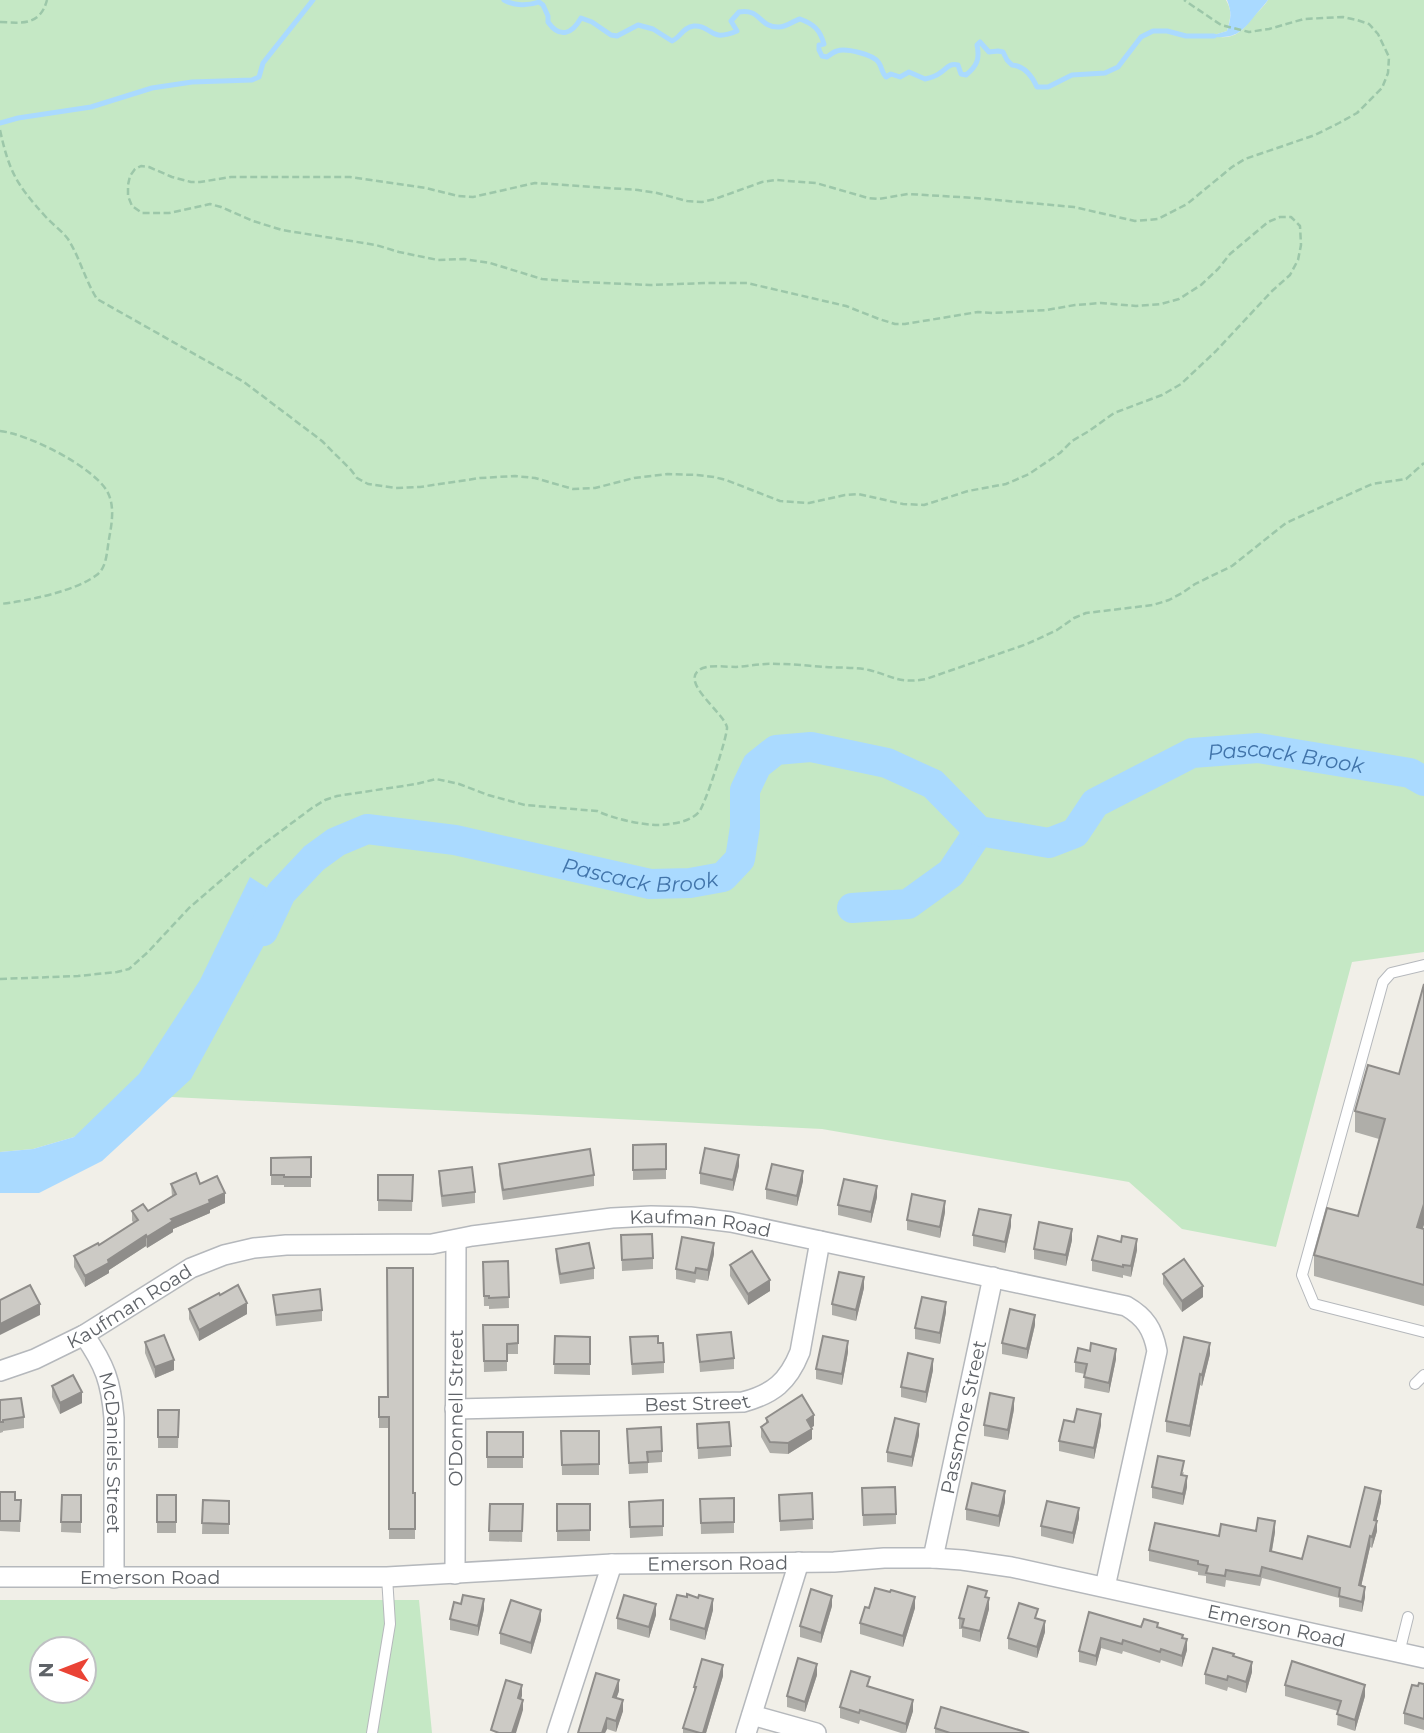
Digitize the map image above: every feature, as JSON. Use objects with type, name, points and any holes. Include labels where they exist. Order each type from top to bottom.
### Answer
[{"type":"street","name":"Kaufman Road","points":[[0,1371],[35,1359],[84,1335],[191,1268],[224,1255],[254,1248],[286,1245],[432,1244],[472,1236],[612,1218],[690,1217],[731,1222],[1126,1306],[1138,1313],[1149,1326],[1157,1351],[1105,1587]]},
{"type":"street","name":"O'Donnell Street","points":[[455,1574],[456,1240]]},
{"type":"street","name":"Best Street","points":[[455,1409],[743,1402],[760,1398],[786,1379],[800,1352],[820,1241]]},
{"type":"street","name":"Passmore Street","points":[[933,1558],[993,1277]]},
{"type":"street","name":"McDaniels Street","points":[[84,1335],[98,1355],[111,1393],[114,1419],[114,1578]]},
{"type":"street","name":"Emerson Road","points":[[0,1577],[387,1577],[612,1564],[834,1562],[933,1558],[1011,1567],[1424,1658]]},
{"type":"street","points":[[799,1562],[749,1724],[816,1733]]},
{"type":"street","points":[[557,1733],[612,1564]]},
{"type":"lane","points":[[1424,965],[1391,973],[1383,982],[1302,1275],[1314,1304],[1424,1332]]},
{"type":"lane","points":[[1415,1384],[1424,1375]]},
{"type":"lane","points":[[372,1733],[390,1624],[387,1577]]},
{"type":"lane","points":[[1399,1653],[1408,1617]]},
{"type":"path","points":[[0,22],[22,23],[31,20],[44,11],[47,0]]},
{"type":"path","points":[[0,130],[4,151],[16,180],[49,221],[66,237],[97,299],[244,383],[321,441],[357,478],[368,484],[396,488],[420,487],[515,476],[535,478],[573,489],[596,488],[668,474],[697,475],[714,477],[780,501],[809,503],[858,494],[904,504],[924,505],[968,491],[1006,484],[1029,474],[1060,453],[1072,440],[1114,413],[1162,395],[1181,384],[1290,275],[1298,260],[1301,245],[1300,226],[1297,221],[1291,217],[1280,217],[1268,222],[1230,254],[1201,285],[1179,299],[1161,304],[1136,306],[1101,303],[1047,310],[978,312],[895,324],[846,306],[747,283],[650,285],[542,279],[490,263],[464,259],[438,260],[376,245],[282,230],[210,204],[169,213],[142,213],[132,206],[128,196],[130,176],[141,166],[191,182],[231,177],[350,177],[473,197],[535,183],[657,193],[702,202],[776,180],[816,183],[868,198],[908,194],[975,198],[1074,207],[1135,221],[1158,219],[1187,204],[1245,159],[1315,135],[1339,123],[1357,113],[1382,88],[1388,73],[1389,57],[1378,34],[1369,24],[1343,17],[1304,19],[1249,32],[1222,25],[1184,0]]},
{"type":"path","points":[[0,431],[34,440],[93,476],[107,492],[112,515],[106,557],[103,568],[97,574],[49,595],[0,604]]},
{"type":"path","points":[[0,979],[89,975],[129,969],[189,908],[261,846],[312,808],[337,796],[436,779],[525,805],[586,810],[651,825],[666,825],[691,818],[703,805],[727,733],[722,718],[694,682],[695,674],[705,667],[776,664],[869,670],[900,681],[926,679],[1027,644],[1086,613],[1153,605],[1169,600],[1232,566],[1286,523],[1372,484],[1406,479],[1424,463]]},
{"type":"green space","points":[[0,0],[1226,0],[1230,12],[1227,31],[1211,36],[1225,37],[1240,32],[1268,0],[1424,0],[1424,952],[1352,962],[1276,1247],[1182,1229],[1129,1182],[822,1129],[172,1097],[74,1137],[33,1149],[0,1152]]},
{"type":"green space","points":[[0,1600],[419,1600],[432,1733],[0,1733]]},
{"type":"water","points":[[1227,0],[1268,0],[1238,33],[1207,37],[1227,31],[1230,8]]},
{"type":"water","points":[[250,877],[288,901],[191,1079],[102,1161],[39,1193],[0,1193],[0,1152],[33,1149],[74,1137],[139,1074],[200,980]]},
{"type":"building","points":[[1424,984],[1424,1204],[1417,1227],[1424,1229],[1424,1285],[1314,1255],[1327,1208],[1358,1216],[1385,1119],[1355,1111],[1368,1065],[1399,1074]]},
{"type":"building","points":[[666,1144],[666,1169],[633,1170],[633,1145]]},
{"type":"building","points":[[705,1148],[739,1155],[733,1180],[700,1173]]},
{"type":"building","points":[[590,1149],[594,1175],[503,1190],[499,1164]]},
{"type":"building","points":[[311,1157],[311,1177],[271,1175],[271,1158]]},
{"type":"building","points":[[772,1164],[803,1171],[797,1196],[766,1189]]},
{"type":"building","points":[[472,1167],[475,1192],[442,1196],[439,1171]]},
{"type":"building","points":[[196,1173],[200,1184],[217,1176],[225,1193],[209,1200],[210,1203],[171,1219],[173,1221],[147,1237],[146,1235],[108,1260],[109,1263],[85,1276],[74,1256],[98,1243],[99,1245],[138,1220],[132,1211],[143,1204],[148,1211],[176,1194],[171,1184]]},
{"type":"building","points":[[378,1175],[413,1175],[412,1201],[378,1200]]},
{"type":"building","points":[[844,1179],[877,1186],[871,1212],[838,1205]]},
{"type":"building","points":[[912,1194],[945,1201],[940,1227],[907,1220]]},
{"type":"building","points":[[979,1209],[1011,1215],[1005,1242],[973,1235]]},
{"type":"building","points":[[1039,1222],[1072,1229],[1066,1255],[1034,1249]]},
{"type":"building","points":[[652,1234],[653,1258],[622,1260],[621,1235]]},
{"type":"building","points":[[1098,1236],[1121,1242],[1122,1236],[1137,1239],[1131,1266],[1123,1267],[1092,1260]]},
{"type":"building","points":[[682,1237],[714,1243],[708,1270],[696,1268],[695,1273],[676,1269]]},
{"type":"building","points":[[589,1243],[594,1268],[560,1274],[556,1249]]},
{"type":"building","points":[[752,1251],[770,1280],[748,1294],[730,1265]]},
{"type":"building","points":[[1184,1259],[1203,1286],[1182,1301],[1163,1274]]},
{"type":"building","points":[[508,1261],[509,1297],[484,1296],[483,1262]]},
{"type":"building","points":[[387,1268],[413,1268],[415,1529],[389,1529],[389,1417],[379,1417],[379,1397],[388,1397]]},
{"type":"building","points":[[839,1272],[864,1277],[856,1310],[832,1304]]},
{"type":"building","points":[[30,1285],[40,1304],[0,1324],[0,1300]]},
{"type":"building","points":[[238,1285],[247,1303],[199,1330],[189,1309]]},
{"type":"building","points":[[320,1289],[322,1310],[276,1315],[273,1295]]},
{"type":"building","points":[[922,1297],[946,1302],[940,1333],[915,1328]]},
{"type":"building","points":[[1010,1309],[1035,1315],[1027,1349],[1002,1343]]},
{"type":"building","points":[[483,1325],[518,1325],[518,1343],[507,1344],[507,1361],[484,1361]]},
{"type":"building","points":[[731,1332],[734,1358],[700,1362],[697,1335]]},
{"type":"building","points":[[164,1335],[174,1360],[155,1367],[145,1342]]},
{"type":"building","points":[[555,1336],[590,1337],[590,1364],[554,1364]]},
{"type":"building","points":[[658,1336],[658,1343],[663,1343],[664,1362],[632,1364],[630,1337]]},
{"type":"building","points":[[823,1336],[848,1341],[842,1374],[816,1369]]},
{"type":"building","points":[[1184,1337],[1210,1343],[1202,1375],[1200,1374],[1190,1426],[1166,1421]]},
{"type":"building","points":[[1091,1343],[1116,1349],[1109,1383],[1084,1377],[1087,1364],[1075,1362],[1078,1348],[1090,1351]]},
{"type":"building","points":[[908,1353],[933,1359],[926,1392],[901,1387]]},
{"type":"building","points":[[73,1375],[82,1392],[60,1403],[52,1386]]},
{"type":"building","points":[[990,1393],[1014,1398],[1008,1430],[984,1425]]},
{"type":"building","points":[[802,1395],[814,1415],[807,1420],[812,1429],[788,1443],[770,1442],[761,1427],[768,1422],[766,1418]]},
{"type":"building","points":[[21,1398],[24,1417],[0,1422],[0,1400]]},
{"type":"building","points":[[1077,1409],[1101,1414],[1094,1448],[1059,1441],[1064,1420],[1074,1422]]},
{"type":"building","points":[[158,1410],[179,1410],[178,1437],[158,1437]]},
{"type":"building","points":[[895,1418],[919,1424],[912,1457],[887,1452]]},
{"type":"building","points":[[729,1422],[731,1446],[698,1448],[697,1424]]},
{"type":"building","points":[[661,1427],[662,1451],[647,1452],[648,1462],[629,1463],[627,1429]]},
{"type":"building","points":[[561,1431],[599,1431],[599,1464],[562,1465]]},
{"type":"building","points":[[487,1432],[523,1432],[523,1457],[487,1457]]},
{"type":"building","points":[[1158,1456],[1184,1461],[1181,1475],[1187,1476],[1183,1494],[1152,1487]]},
{"type":"building","points":[[972,1483],[1005,1491],[999,1516],[966,1509]]},
{"type":"building","points":[[895,1487],[896,1514],[863,1515],[862,1488]]},
{"type":"building","points":[[1365,1487],[1381,1491],[1374,1520],[1377,1521],[1372,1537],[1370,1536],[1359,1585],[1365,1587],[1362,1602],[1339,1596],[1340,1588],[1262,1567],[1260,1576],[1226,1570],[1225,1576],[1206,1573],[1208,1566],[1198,1564],[1198,1561],[1149,1550],[1155,1523],[1219,1536],[1221,1524],[1256,1531],[1258,1518],[1275,1521],[1270,1551],[1302,1559],[1308,1536],[1350,1547]]},
{"type":"building","points":[[0,1492],[15,1492],[15,1500],[21,1500],[20,1521],[0,1521]]},
{"type":"building","points":[[812,1493],[813,1519],[780,1521],[779,1495]]},
{"type":"building","points":[[62,1495],[81,1495],[81,1522],[61,1522]]},
{"type":"building","points":[[157,1495],[176,1495],[176,1522],[157,1522]]},
{"type":"building","points":[[734,1498],[734,1522],[701,1523],[700,1499]]},
{"type":"building","points":[[203,1500],[229,1501],[229,1524],[202,1523]]},
{"type":"building","points":[[663,1500],[663,1526],[630,1527],[629,1502]]},
{"type":"building","points":[[1047,1501],[1079,1508],[1073,1533],[1041,1526]]},
{"type":"building","points":[[490,1504],[523,1504],[522,1531],[489,1531]]},
{"type":"building","points":[[557,1504],[590,1504],[590,1530],[557,1531]]},
{"type":"building","points":[[968,1586],[987,1591],[985,1597],[989,1598],[980,1631],[962,1627],[964,1619],[959,1618]]},
{"type":"building","points":[[875,1588],[915,1597],[903,1636],[860,1623],[865,1607],[869,1608]]},
{"type":"building","points":[[811,1589],[832,1596],[821,1633],[800,1626]]},
{"type":"building","points":[[687,1594],[713,1599],[705,1629],[670,1619],[677,1595],[687,1597]]},
{"type":"building","points":[[463,1595],[484,1599],[478,1626],[450,1619],[454,1602],[461,1604]]},
{"type":"building","points":[[624,1595],[656,1604],[649,1627],[617,1618]]},
{"type":"building","points":[[511,1600],[541,1610],[531,1643],[500,1633]]},
{"type":"building","points":[[1019,1603],[1038,1609],[1035,1618],[1045,1621],[1037,1647],[1008,1638]]},
{"type":"building","points":[[1089,1612],[1141,1627],[1144,1619],[1158,1623],[1157,1627],[1183,1635],[1182,1638],[1187,1639],[1182,1656],[1123,1640],[1122,1644],[1101,1638],[1096,1656],[1079,1651]]},
{"type":"building","points":[[1213,1648],[1252,1662],[1246,1682],[1228,1676],[1227,1680],[1205,1674]]},
{"type":"building","points":[[798,1658],[817,1664],[805,1702],[787,1696]]},
{"type":"building","points":[[702,1659],[723,1665],[703,1733],[700,1733],[683,1728]]},
{"type":"building","points":[[1292,1661],[1365,1685],[1355,1720],[1337,1714],[1341,1701],[1285,1685]]},
{"type":"building","points":[[851,1671],[870,1677],[867,1686],[913,1700],[906,1724],[840,1707]]},
{"type":"building","points":[[596,1673],[619,1680],[613,1697],[623,1700],[616,1721],[607,1718],[602,1733],[578,1733]]},
{"type":"building","points":[[506,1680],[522,1685],[518,1698],[523,1700],[512,1733],[499,1733],[491,1730]]},
{"type":"building","points":[[1419,1683],[1424,1684],[1424,1719],[1404,1713],[1412,1685],[1418,1686]]},
{"type":"building","points":[[941,1707],[1029,1733],[950,1733],[935,1728]]},
{"type":"waterway","points":[[0,123],[91,107],[152,88],[192,82],[252,80],[259,77],[263,63],[313,0]]},
{"type":"waterway","points":[[504,0],[521,5],[539,2],[548,16],[548,22],[561,32],[570,31],[581,18],[611,35],[617,36],[638,25],[653,29],[672,41],[687,28],[694,26],[721,35],[737,31],[731,21],[739,12],[752,13],[767,25],[779,27],[800,19],[813,25],[821,35],[824,44],[819,45],[819,50],[822,56],[827,57],[841,50],[866,54],[879,63],[886,77],[891,74],[900,77],[909,72],[925,79],[955,65],[958,65],[961,74],[966,75],[977,62],[977,45],[980,42],[989,52],[1003,52],[1012,65],[1027,72],[1037,87],[1048,87],[1072,75],[1105,73],[1118,67],[1141,37],[1153,31],[1186,36],[1214,36]]},
{"type":"waterway","name":"Pascack Brook","points":[[263,931],[281,893],[314,858],[336,842],[367,829],[455,840],[650,884],[690,883],[723,877],[740,859],[745,827],[745,790],[757,765],[776,750],[811,747],[887,763],[933,784],[979,831],[1049,843],[1075,833],[1095,803],[1192,753],[1258,748],[1410,773],[1424,781]]},
{"type":"waterway","points":[[852,908],[908,904],[951,873],[979,831]]}]
